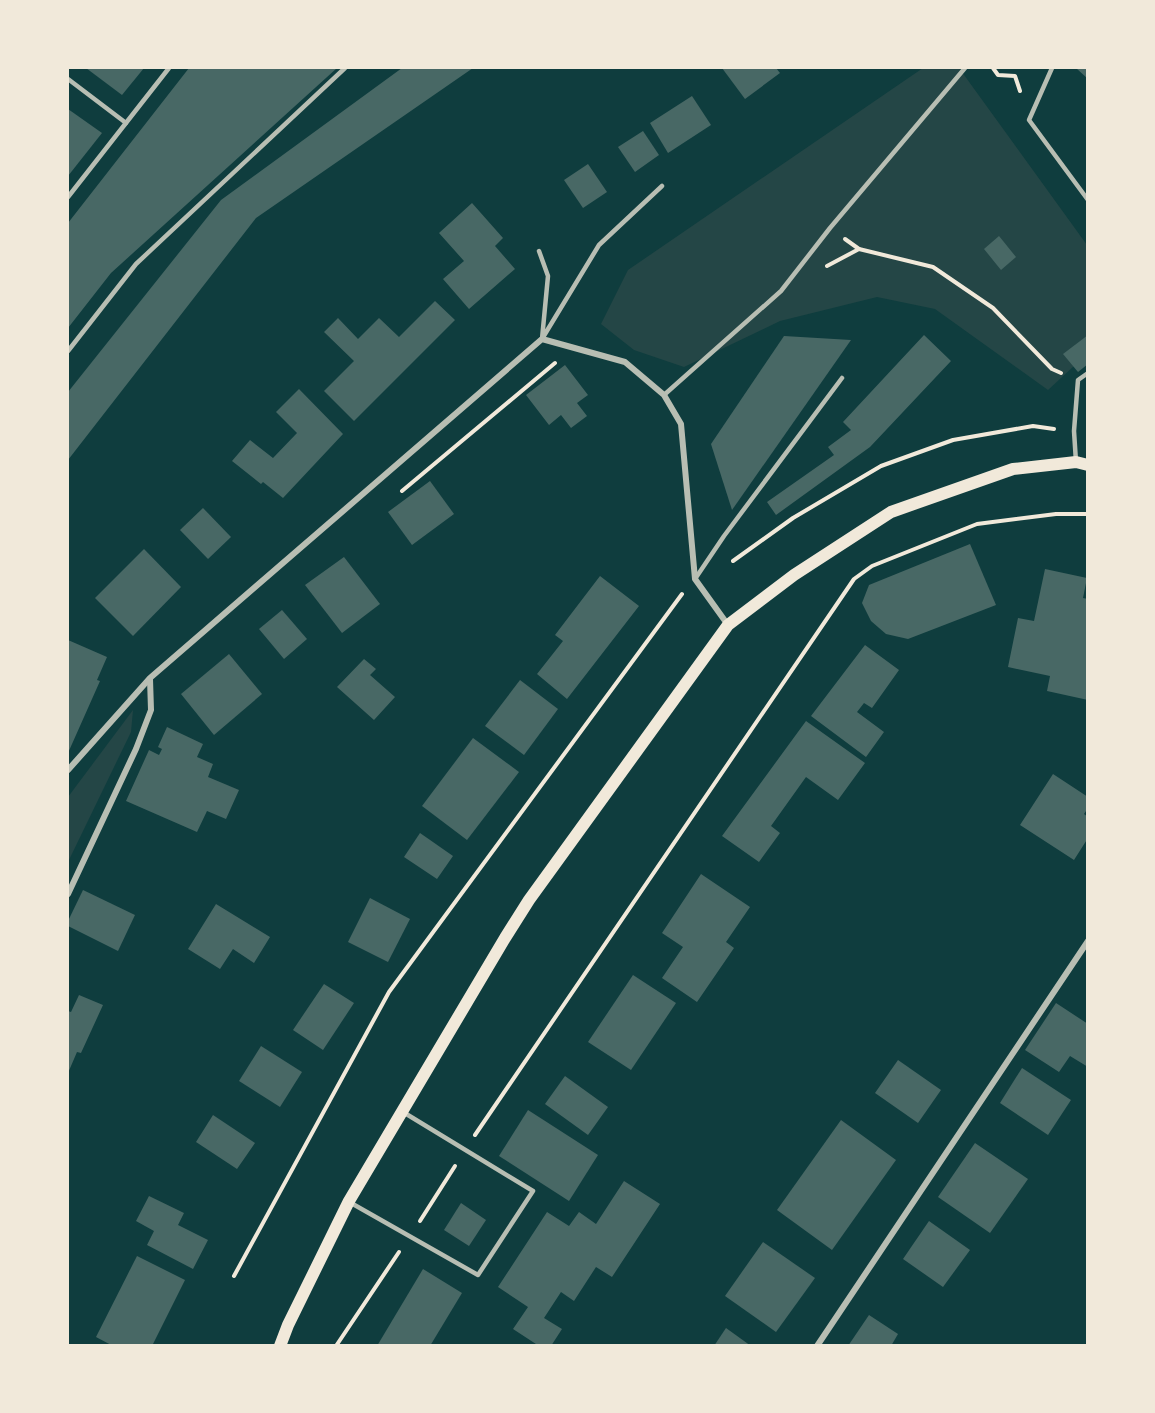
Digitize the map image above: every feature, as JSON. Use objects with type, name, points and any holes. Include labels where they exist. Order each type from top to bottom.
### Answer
[{"type":"main road","points":[[280,1346],[348,1202],[466,1000],[529,900],[728,625],[794,575],[891,512],[1013,469],[1082,463]]},
{"type":"street","points":[[68,770],[150,678],[542,339],[625,362],[664,395],[681,424],[695,579],[728,625]]},
{"type":"street","points":[[68,894],[136,749],[151,710],[150,678]]},
{"type":"street","points":[[817,1346],[1088,941]]},
{"type":"lane","points":[[68,197],[169,68]]},
{"type":"lane","points":[[68,351],[136,264],[345,68]]},
{"type":"lane","points":[[664,395],[781,291],[830,228],[965,68]]},
{"type":"lane","points":[[1052,68],[1029,120],[1088,200]]},
{"type":"lane","points":[[68,79],[126,123]]},
{"type":"lane","points":[[542,339],[599,245],[662,186]]},
{"type":"lane","points":[[539,251],[548,276],[542,339]]},
{"type":"lane","points":[[1082,463],[1074,431],[1078,380],[1088,373]]},
{"type":"lane","points":[[695,579],[724,536],[842,378]]},
{"type":"lane","points":[[348,1202],[478,1275],[533,1191],[402,1111]]},
{"type":"path","points":[[993,68],[998,75],[1015,76],[1029,120]]},
{"type":"path","points":[[820,270],[859,249],[933,267],[993,308],[1052,369],[1078,380]]},
{"type":"path","points":[[234,1276],[389,992],[673,604],[695,579],[735,560],[793,518],[881,466],[953,440],[1033,426],[1074,431]]},
{"type":"path","points":[[336,1346],[466,1149],[854,579],[872,566],[977,524],[1056,514],[1088,514]]},
{"type":"shaded area","points":[[923,68],[959,68],[1087,245],[1087,354],[1048,390],[935,309],[877,297],[780,321],[684,367],[634,350],[601,324],[628,270]]},
{"type":"shaded area","points":[[133,710],[131,732],[68,862],[68,797]]},
{"type":"building","points":[[86,68],[144,68],[122,95]]},
{"type":"building","points":[[189,68],[337,68],[111,273],[68,328],[68,223]]},
{"type":"building","points":[[402,68],[473,68],[256,218],[68,460],[68,392],[221,200]]},
{"type":"building","points":[[722,68],[776,68],[780,73],[745,99]]},
{"type":"building","points":[[1076,68],[1088,68],[1088,79]]},
{"type":"building","points":[[692,96],[711,125],[668,153],[650,123]]},
{"type":"building","points":[[68,109],[102,133],[68,176]]},
{"type":"building","points":[[643,131],[659,155],[635,172],[618,147]]},
{"type":"building","points":[[588,164],[607,192],[583,208],[564,180]]},
{"type":"building","points":[[472,203],[503,238],[495,246],[515,269],[469,309],[443,279],[464,261],[439,233]]},
{"type":"building","points":[[999,236],[1016,257],[1001,270],[984,249]]},
{"type":"building","points":[[435,301],[455,320],[354,421],[324,391],[354,361],[324,332],[338,318],[358,339],[379,318],[399,337]]},
{"type":"building","points":[[924,335],[951,361],[870,447],[776,515],[767,502],[834,455],[828,447],[851,430],[843,422]]},
{"type":"building","points":[[1088,335],[1088,364],[1078,372],[1063,354]]},
{"type":"building","points":[[784,336],[851,340],[732,510],[711,444]]},
{"type":"building","points":[[565,365],[588,395],[577,403],[587,416],[571,428],[561,415],[549,425],[526,395]]},
{"type":"building","points":[[299,389],[343,434],[283,498],[232,461],[250,440],[273,458],[297,433],[276,412]]},
{"type":"building","points":[[430,481],[454,514],[412,545],[388,512]]},
{"type":"building","points":[[203,508],[231,537],[208,559],[180,530]]},
{"type":"building","points":[[970,544],[996,605],[908,639],[886,634],[871,621],[862,603],[869,585]]},
{"type":"building","points":[[144,549],[181,587],[133,636],[95,598]]},
{"type":"building","points":[[344,557],[380,604],[342,633],[305,585]]},
{"type":"building","points":[[1045,569],[1087,578],[1083,598],[1088,599],[1088,700],[1047,691],[1050,676],[1008,667],[1018,618],[1034,621]]},
{"type":"building","points":[[600,576],[639,606],[567,699],[537,674],[563,641],[555,635]]},
{"type":"building","points":[[282,610],[307,639],[284,659],[259,629]]},
{"type":"building","points":[[68,640],[107,657],[97,680],[100,681],[68,753]]},
{"type":"building","points":[[865,645],[899,670],[872,708],[864,703],[857,712],[884,732],[866,757],[811,716]]},
{"type":"building","points":[[229,654],[262,694],[214,735],[181,694]]},
{"type":"building","points":[[364,659],[376,669],[370,675],[395,697],[374,720],[337,687]]},
{"type":"building","points":[[520,680],[558,709],[524,755],[485,726]]},
{"type":"building","points":[[806,721],[865,763],[838,800],[806,777],[771,826],[780,833],[759,862],[722,836]]},
{"type":"building","points":[[167,727],[203,744],[197,757],[213,764],[208,777],[239,790],[226,819],[207,811],[197,832],[126,801],[149,750],[159,755],[162,749],[158,747]]},
{"type":"building","points":[[473,738],[519,772],[467,840],[422,806]]},
{"type":"building","points":[[1053,774],[1088,797],[1088,808],[1084,814],[1088,817],[1088,838],[1074,860],[1020,825]]},
{"type":"building","points":[[420,833],[453,856],[437,879],[404,857]]},
{"type":"building","points":[[701,874],[750,907],[726,942],[734,948],[697,1002],[662,978],[683,947],[662,933]]},
{"type":"building","points":[[83,890],[135,915],[118,951],[68,926],[68,921]]},
{"type":"building","points":[[370,898],[410,919],[388,962],[348,942]]},
{"type":"building","points":[[216,904],[270,937],[254,963],[233,949],[220,969],[188,949]]},
{"type":"building","points":[[633,975],[676,1003],[631,1070],[588,1042]]},
{"type":"building","points":[[324,984],[354,1003],[323,1050],[293,1030]]},
{"type":"building","points":[[79,995],[103,1005],[81,1053],[77,1052],[68,1073],[68,1011],[71,1012]]},
{"type":"building","points":[[1056,1003],[1088,1024],[1088,1067],[1070,1056],[1059,1072],[1025,1050]]},
{"type":"building","points":[[261,1046],[302,1072],[280,1107],[239,1081]]},
{"type":"building","points":[[898,1060],[941,1090],[918,1123],[875,1093]]},
{"type":"building","points":[[1022,1068],[1071,1100],[1048,1135],[1000,1103]]},
{"type":"building","points":[[565,1076],[608,1107],[588,1135],[545,1104]]},
{"type":"building","points":[[528,1110],[598,1155],[569,1201],[499,1156]]},
{"type":"building","points":[[213,1115],[255,1143],[237,1169],[196,1142]]},
{"type":"building","points":[[841,1120],[896,1160],[832,1250],[777,1210]]},
{"type":"building","points":[[975,1143],[1028,1179],[990,1233],[938,1197]]},
{"type":"building","points":[[624,1181],[660,1204],[612,1277],[596,1267],[574,1301],[561,1292],[544,1318],[562,1329],[551,1346],[539,1346],[513,1329],[528,1307],[498,1287],[547,1212],[569,1226],[579,1212],[596,1224]]},
{"type":"building","points":[[149,1196],[184,1213],[178,1225],[208,1240],[193,1269],[147,1245],[154,1231],[136,1221]]},
{"type":"building","points":[[461,1203],[486,1220],[469,1246],[444,1230]]},
{"type":"building","points":[[929,1221],[970,1250],[943,1287],[903,1259]]},
{"type":"building","points":[[763,1242],[815,1278],[776,1332],[725,1296]]},
{"type":"building","points":[[137,1256],[185,1280],[152,1346],[113,1346],[96,1337]]},
{"type":"building","points":[[423,1269],[462,1293],[430,1346],[377,1346]]},
{"type":"building","points":[[869,1315],[898,1334],[891,1346],[848,1346]]},
{"type":"building","points":[[726,1328],[751,1346],[714,1346]]}]
